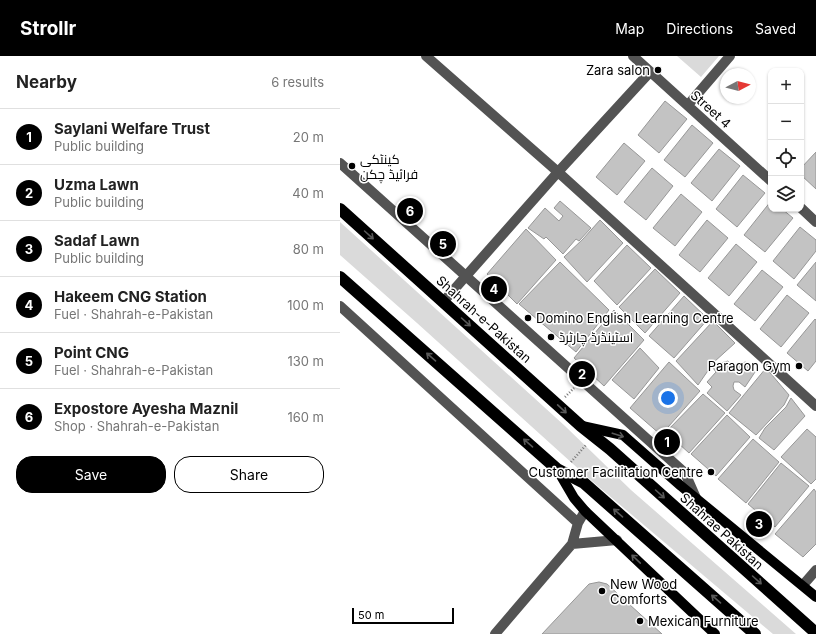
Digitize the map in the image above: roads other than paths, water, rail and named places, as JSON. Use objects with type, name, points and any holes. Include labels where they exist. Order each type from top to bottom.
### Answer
[{"type":"highway","name":"Shahrah-e-Pakistan","points":[[340,209],[580,426],[610,449]]},
{"type":"highway","points":[[340,277],[557,469],[584,483],[755,634]]},
{"type":"highway","name":"Shahrae Pakistan","points":[[610,449],[816,633]]},
{"type":"main road","points":[[580,426],[623,435],[696,498],[816,597]]},
{"type":"main road","points":[[557,469],[574,498],[585,511],[716,634]]},
{"type":"street","points":[[426,56],[558,172],[816,406]]},
{"type":"street","name":"Street 4","points":[[633,56],[768,178]]},
{"type":"street","points":[[688,106],[730,56]]},
{"type":"street","points":[[443,302],[558,172],[650,72]]},
{"type":"street","points":[[340,163],[685,472],[696,498]]},
{"type":"street","points":[[804,211],[816,222]]},
{"type":"street","points":[[340,306],[578,523]]},
{"type":"street","points":[[495,634],[572,544],[578,523],[585,511]]},
{"type":"street","points":[[572,544],[617,540]]},
{"type":"street","points":[[803,585],[816,570]]},
{"type":"place","name":"Zara salon","points":[[658,70]]},
{"type":"place","name":"کینٹکی فرائیڈ چکن","points":[[352,166]]},
{"type":"place","name":"Expostore Ayesha Maznil","points":[[410,211]]},
{"type":"place","name":"Point CNG","points":[[443,244]]},
{"type":"place","name":"Hakeem CNG Station","points":[[494,289]]},
{"type":"place","name":"Domino English Learning Centre","points":[[528,318]]},
{"type":"place","name":"اسٹینڈرڈ چارٹرڈ","points":[[551,337]]},
{"type":"place","name":"Paragon Gym","points":[[799,366]]},
{"type":"place","name":"Uzma Lawn","points":[[582,374]]},
{"type":"place","name":"Saylani Welfare Trust","points":[[667,442]]},
{"type":"place","name":"Customer Facilitation Centre","points":[[711,472]]},
{"type":"place","name":"Sadaf Lawn","points":[[759,524]]},
{"type":"place","name":"New Wood Comforts","points":[[602,591]]},
{"type":"place","name":"Mexican Furniture","points":[[640,621]]}]
